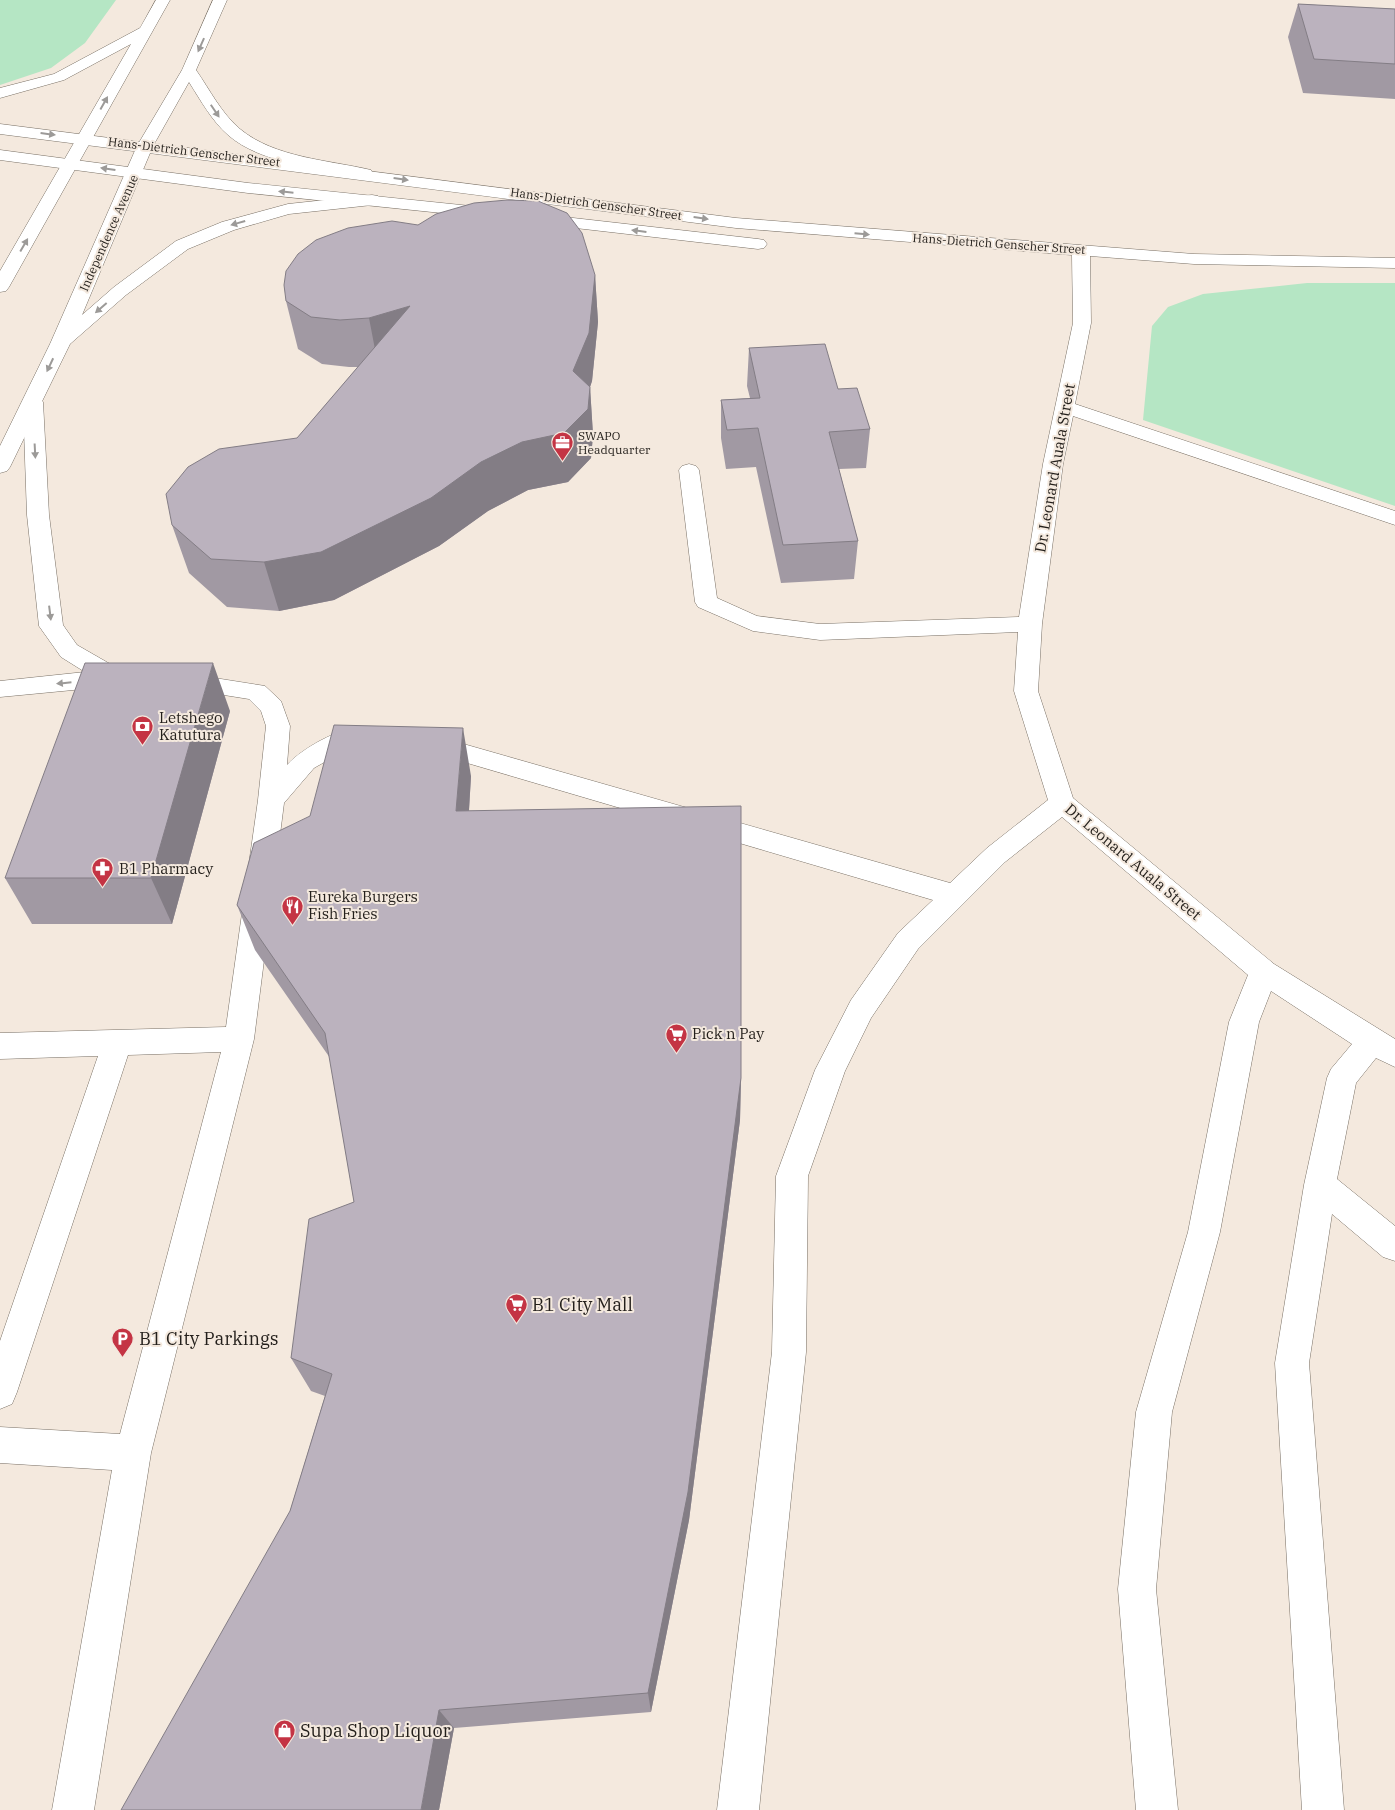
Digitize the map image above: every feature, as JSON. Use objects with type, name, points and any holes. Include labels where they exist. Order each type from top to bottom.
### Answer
[{"type":"street","points":[[0,287],[85,139],[144,30],[163,0]]},
{"type":"street","name":"Independence Avenue","points":[[0,468],[60,344],[146,146],[189,70],[220,0]]},
{"type":"street","points":[[0,93],[59,77],[144,30]]},
{"type":"street","points":[[189,70],[218,116],[235,134],[260,148],[365,174]]},
{"type":"street","name":"Hans-Dietrich Genscher Street","points":[[0,129],[146,146],[736,223],[1080,259],[1395,263]]},
{"type":"street","name":"Hans-Dietrich Genscher Street","points":[[0,155],[248,188],[505,215]]},
{"type":"street","points":[[60,344],[120,291],[182,245],[228,226],[288,210],[372,200]]},
{"type":"street","name":"Hans-Dietrich Genscher Street","points":[[524,217],[776,245]]},
{"type":"street","name":"Hans-Dietrich Genscher Street","points":[[1040,264],[1080,259]]},
{"type":"street","name":"Dr. Leonard Auala Street","points":[[1080,259],[1082,323],[1053,464],[1030,624],[1026,691],[1062,803],[1264,972],[1383,1048]]},
{"type":"street","points":[[0,271],[0,287]]},
{"type":"street","points":[[32,402],[38,515],[52,626],[69,651],[112,678]]},
{"type":"street","points":[[1065,407],[1395,518]]},
{"type":"street","points":[[689,470],[706,602],[753,623],[820,632],[1030,624]]},
{"type":"street","points":[[0,689],[112,678],[192,681],[256,692],[272,707],[278,726],[271,800],[239,1040],[133,1453],[73,1810]]},
{"type":"street","points":[[271,800],[305,761],[342,741],[368,733],[397,735],[954,895]]},
{"type":"street","points":[[738,1810],[788,1352],[792,1176],[830,1070],[861,1009],[908,941],[996,855],[1062,803]]},
{"type":"street","points":[[1157,1810],[1137,1589],[1154,1412],[1204,1232],[1244,1022],[1264,972]]},
{"type":"street","points":[[0,1046],[239,1040]]},
{"type":"street","points":[[0,1392],[117,1042]]},
{"type":"street","points":[[1323,1810],[1292,1363],[1320,1185],[1342,1078],[1383,1048]]},
{"type":"street","points":[[1320,1185],[1395,1246]]},
{"type":"street","points":[[0,1445],[133,1453]]},
{"type":"green space","points":[[0,0],[116,0],[85,43],[51,68],[0,85]]},
{"type":"green space","points":[[1307,283],[1395,283],[1395,506],[1143,420],[1152,326],[1168,307],[1203,294]]},
{"type":"building","points":[[1298,4],[1395,9],[1395,64],[1314,59]]},
{"type":"building","points":[[507,200],[538,201],[567,213],[582,233],[595,275],[589,333],[573,371],[590,387],[588,409],[564,433],[522,442],[481,462],[431,498],[321,552],[264,562],[211,559],[172,525],[166,494],[188,467],[219,449],[297,438],[410,306],[369,318],[340,320],[311,317],[286,301],[284,285],[286,271],[298,254],[316,240],[348,228],[392,221],[418,225],[436,214],[474,203]]},
{"type":"building","points":[[825,344],[838,389],[857,388],[870,429],[829,432],[858,541],[783,545],[758,428],[727,430],[721,400],[760,398],[749,348]]},
{"type":"building","points":[[85,663],[213,663],[151,878],[5,878]]},
{"type":"building","name":"B1 City Mall","points":[[334,725],[463,728],[456,811],[741,806],[741,1078],[688,1492],[648,1693],[439,1710],[421,1810],[121,1810],[290,1511],[332,1374],[291,1358],[309,1219],[354,1202],[325,1033],[237,905],[254,843],[310,816]]},
{"type":"place","name":"SWAPO Headquarter","points":[[562,462]]},
{"type":"place","name":"Letshego Katutura","points":[[143,746]]},
{"type":"place","name":"B1 Pharmacy","points":[[103,888]]},
{"type":"place","name":"Eureka Burgers Fish Fries","points":[[292,925]]},
{"type":"place","name":"Pick n Pay","points":[[676,1053]]},
{"type":"place","name":"B1 City Mall","points":[[516,1324]]},
{"type":"place","name":"B1 City Parkings","points":[[123,1358]]},
{"type":"place","name":"Supa Shop Liquor","points":[[284,1750]]}]
